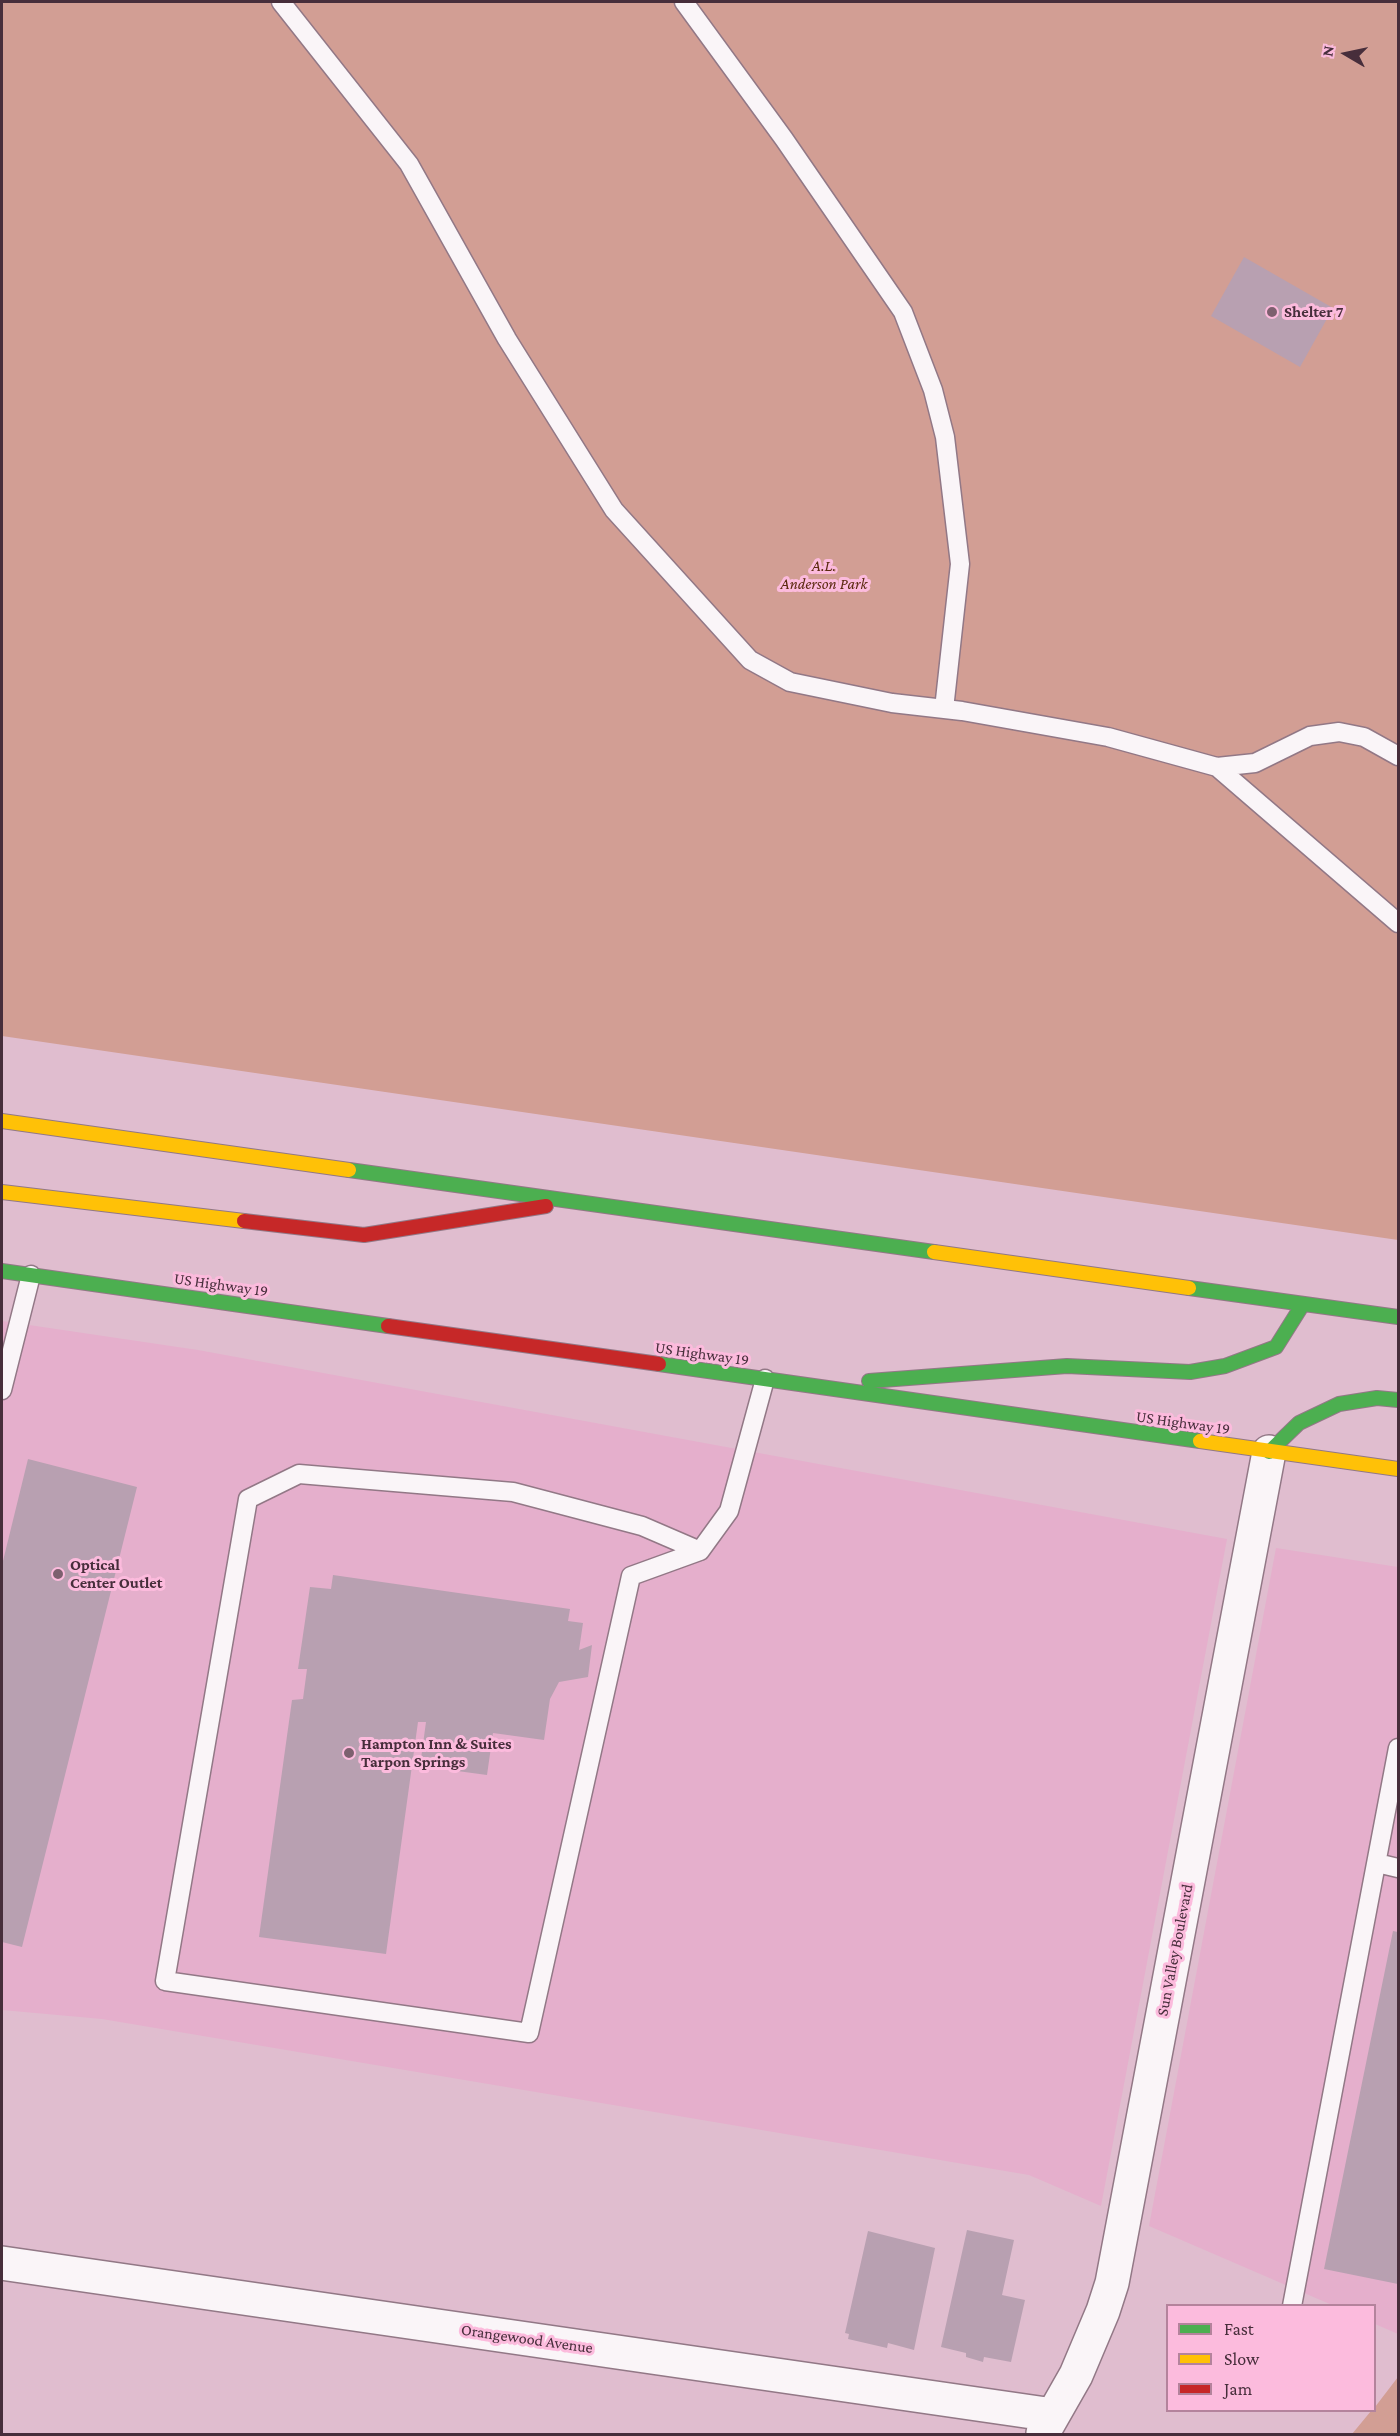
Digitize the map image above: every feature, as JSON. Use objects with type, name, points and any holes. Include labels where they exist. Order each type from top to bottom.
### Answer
[{"type":"highway","points":[[2,1121],[1398,1317]]},
{"type":"highway","points":[[2,1192],[364,1235],[581,1201]]},
{"type":"highway","name":"US Highway 19","points":[[2,1271],[1398,1469]]},
{"type":"highway","points":[[807,1386],[1067,1366],[1191,1372],[1226,1366],[1276,1347],[1303,1304]]},
{"type":"highway","points":[[1269,1452],[1299,1423],[1339,1404],[1377,1398],[1398,1400]]},
{"type":"street","name":"Sun Valley Boulevard","points":[[1047,2425],[1089,2346],[1112,2283],[1269,1452]]},
{"type":"street","name":"Orangewood Avenue","points":[[2,2263],[1047,2425]]},
{"type":"lane","points":[[281,2],[409,164],[507,339],[614,510],[750,660],[790,681],[892,703],[945,709],[1108,737],[1217,767],[1255,764],[1310,736],[1339,732],[1364,737],[1398,756]]},
{"type":"lane","points":[[684,2],[784,139],[903,312],[933,390],[945,437],[960,564],[945,709]]},
{"type":"lane","points":[[1217,767],[1398,923]]},
{"type":"lane","points":[[2,1390],[31,1275]]},
{"type":"lane","points":[[700,1551],[642,1526],[513,1492],[299,1474],[248,1499],[165,1981],[528,2033],[631,1576],[700,1551],[729,1511],[765,1379]]},
{"type":"lane","points":[[1292,2304],[1398,1748]]},
{"type":"lane","points":[[1377,1863],[1398,1868]]},
{"type":"shaded area","points":[[2,1321],[198,1350],[1227,1539],[1101,2206],[1029,2175],[102,2019],[2,2010]]},
{"type":"shaded area","points":[[1276,1548],[1398,1567],[1398,2334],[1376,2324],[1376,2304],[1330,2304],[1149,2226]]},
{"type":"green space","name":"A.L. Anderson Park","points":[[2,2],[1398,2],[1398,1240],[2,1036]]},
{"type":"green space","points":[[1398,2377],[1398,2434],[1352,2434],[1370,2412],[1376,2412],[1376,2406]]},
{"type":"building","name":"Shelter 7","points":[[1244,257],[1333,308],[1300,367],[1211,316]]},
{"type":"building","points":[[28,1459],[137,1487],[22,1947],[2,1942],[2,1565]]},
{"type":"building","name":"Hampton Inn & Suites Tarpon Springs","points":[[333,1575],[570,1609],[568,1621],[583,1623],[579,1650],[592,1645],[588,1677],[559,1682],[550,1699],[544,1740],[493,1733],[487,1775],[420,1766],[426,1722],[418,1722],[386,1954],[259,1937],[292,1700],[303,1699],[307,1669],[298,1669],[310,1587],[331,1589]]},
{"type":"building","points":[[1393,1931],[1398,1932],[1398,2284],[1324,2269]]},
{"type":"building","points":[[967,2230],[1014,2240],[1002,2295],[1025,2300],[1011,2362],[984,2357],[983,2362],[966,2357],[966,2353],[941,2347]]},
{"type":"building","points":[[868,2231],[935,2248],[914,2350],[888,2343],[887,2348],[848,2339],[849,2334],[845,2333]]},
{"type":"traffic: fast","points":[[349,1170],[934,1252]]},
{"type":"traffic: fast","points":[[2,1271],[388,1326]]},
{"type":"traffic: fast","points":[[1189,1288],[1398,1317]]},
{"type":"traffic: fast","points":[[869,1381],[1067,1366],[1190,1372],[1225,1366],[1276,1347],[1303,1304]]},
{"type":"traffic: fast","points":[[659,1364],[1200,1441]]},
{"type":"traffic: fast","points":[[1269,1452],[1299,1423],[1339,1404],[1377,1398],[1398,1400]]},
{"type":"traffic: slow","points":[[2,1121],[349,1170]]},
{"type":"traffic: slow","points":[[2,1192],[244,1221]]},
{"type":"traffic: slow","points":[[934,1252],[1189,1288]]},
{"type":"traffic: slow","points":[[1200,1441],[1398,1469]]},
{"type":"traffic: jam","points":[[244,1221],[364,1235],[546,1206]]},
{"type":"traffic: jam","points":[[388,1326],[659,1364]]},
{"type":"place","name":"Shelter 7","points":[[1272,312]]},
{"type":"place","name":"Optical Center Outlet","points":[[58,1574]]},
{"type":"place","name":"Hampton Inn & Suites Tarpon Springs","points":[[349,1753]]}]
